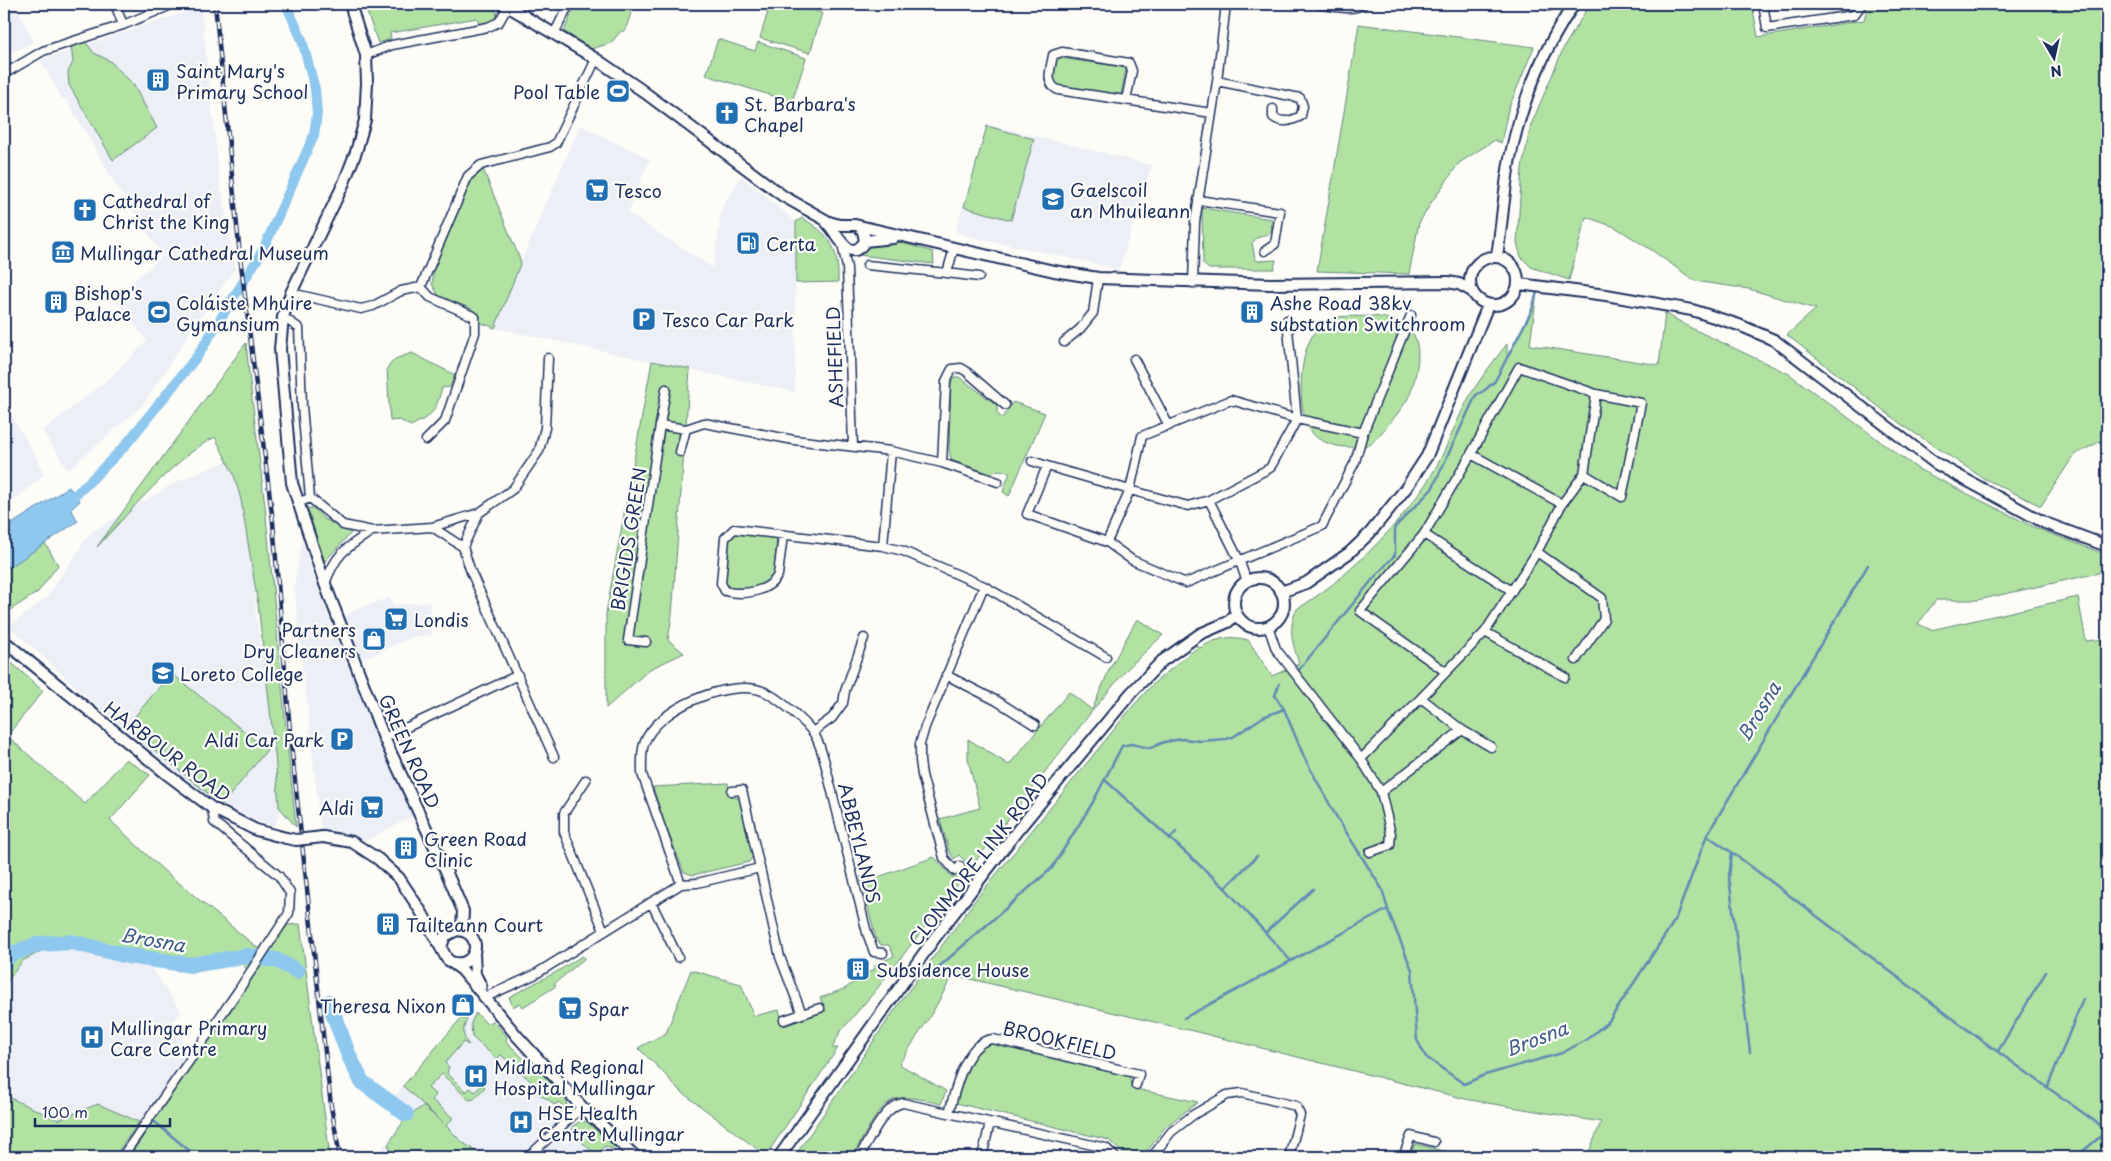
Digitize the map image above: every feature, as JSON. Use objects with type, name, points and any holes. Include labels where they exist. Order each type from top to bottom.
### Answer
[{"type":"street","points":[[115,4],[124,25]]},
{"type":"street","name":"GREEN ROAD","points":[[350,4],[366,56],[368,83],[365,120],[356,152],[343,185],[291,293],[284,313],[280,349],[292,483],[324,584],[384,738],[446,870],[463,911],[462,930]]},
{"type":"street","points":[[554,34],[569,4]]},
{"type":"street","points":[[1193,283],[1195,222],[1217,81],[1226,4]]},
{"type":"street","points":[[1319,4],[1344,8],[1360,7],[1364,4]]},
{"type":"street","points":[[1497,256],[1510,158],[1522,112],[1539,63],[1574,4]]},
{"type":"street","points":[[1763,4],[1767,28],[1854,15],[1862,4]]},
{"type":"street","points":[[366,56],[392,45],[488,27],[500,22],[506,5],[596,59],[640,89],[783,196],[834,224],[855,226],[1054,272],[1098,278],[1193,283],[1327,285],[1448,282],[1459,284],[1472,291],[1482,302],[1495,305],[1508,301],[1519,284],[1518,276],[1511,263],[1497,256],[1483,259],[1460,279],[1448,282]]},
{"type":"street","points":[[4,74],[43,51],[124,25],[169,6]]},
{"type":"street","points":[[1126,100],[1132,71],[1129,63],[1062,52],[1053,55],[1049,82],[1051,87],[1058,90],[1212,113]]},
{"type":"street","points":[[421,287],[468,176],[481,165],[550,147],[556,143],[596,59]]},
{"type":"street","points":[[1217,81],[1300,98],[1302,106],[1301,116],[1288,121],[1278,121],[1273,117],[1273,109]]},
{"type":"street","points":[[1198,200],[1280,212],[1275,244],[1265,251]]},
{"type":"street","points":[[820,218],[836,232],[841,242],[851,250],[862,245],[902,237]]},
{"type":"street","points":[[841,242],[843,230],[855,226]]},
{"type":"street","points":[[847,268],[862,245],[863,231],[855,226]]},
{"type":"street","name":"ASHEFIELD","points":[[841,242],[847,268],[853,446]]},
{"type":"street","points":[[948,273],[954,248]]},
{"type":"street","points":[[867,265],[979,277]]},
{"type":"street","points":[[1472,291],[1470,280],[1473,269]]},
{"type":"street","points":[[1064,342],[1093,314],[1098,278]]},
{"type":"street","points":[[1519,284],[1606,295],[1692,310],[1739,325],[1774,340],[1935,463],[2045,523],[2107,546]]},
{"type":"street","points":[[291,293],[361,309],[373,306],[401,291],[421,287]]},
{"type":"street","points":[[421,287],[430,297],[475,317],[476,324],[476,332],[445,421],[426,440]]},
{"type":"street","points":[[1281,592],[1306,583],[1349,553],[1370,533],[1406,488],[1427,456],[1488,304]]},
{"type":"street","points":[[284,313],[299,328],[302,406],[310,498],[343,525],[372,531],[432,527],[456,522],[478,513],[513,489],[539,451],[546,428],[548,358]]},
{"type":"street","points":[[1047,466],[1027,514],[1107,542],[1132,560],[1186,583],[1240,562],[1322,526],[1355,462],[1363,433],[1411,314]]},
{"type":"street","points":[[1032,461],[1188,506],[1209,500],[1270,468],[1297,419],[1287,320]]},
{"type":"street","points":[[1134,359],[1169,426]]},
{"type":"street","points":[[1446,672],[1360,611],[1424,534],[1519,367],[1596,394],[1642,403],[1622,497],[1584,474]]},
{"type":"street","points":[[942,462],[946,381],[952,368],[962,368],[1005,405]]},
{"type":"street","points":[[666,389],[660,426],[686,430],[704,423],[794,440],[891,451],[942,462],[998,482]]},
{"type":"street","points":[[1361,759],[1485,632],[1512,591],[1537,552],[1562,504],[1584,474],[1596,394]]},
{"type":"street","points":[[1107,542],[1130,490],[1142,436],[1231,400],[1297,419],[1363,433]]},
{"type":"street","name":"BRIGIDS GREEN","points":[[646,642],[628,640],[660,426]]},
{"type":"street","points":[[680,452],[686,430]]},
{"type":"street","points":[[884,546],[891,451]]},
{"type":"street","points":[[1471,454],[1562,504]]},
{"type":"street","points":[[297,503],[310,498]]},
{"type":"street","points":[[1209,500],[1240,562],[1245,577],[1234,600],[1236,614],[1247,625],[1261,628],[1268,626],[1281,616],[1284,608],[1281,592],[1270,581],[1245,577]]},
{"type":"street","points":[[463,547],[478,513]]},
{"type":"street","points":[[432,527],[463,547],[472,572],[554,757]]},
{"type":"street","points":[[784,535],[778,575],[775,581],[761,590],[730,593],[725,591],[721,583],[725,538],[730,531],[738,529],[884,546],[903,551],[984,586],[1106,657]]},
{"type":"street","points":[[324,584],[331,566],[344,549],[372,531]]},
{"type":"street","points":[[1424,534],[1512,591]]},
{"type":"street","points":[[1537,552],[1602,598],[1604,619],[1576,660]]},
{"type":"street","points":[[960,866],[955,871],[944,858],[920,761],[920,744],[924,727],[984,586]]},
{"type":"street","name":"CLONMORE LINK ROAD","points":[[778,1157],[934,939],[1017,831],[1131,693],[1162,661],[1200,634],[1228,622],[1236,614]]},
{"type":"street","points":[[1268,626],[1276,649],[1361,759],[1381,792],[1391,834],[1390,845],[1370,852]]},
{"type":"street","points":[[1485,632],[1565,677]]},
{"type":"street","points":[[813,732],[832,718],[843,703],[845,691],[864,638]]},
{"type":"street","name":"HARBOUR ROAD","points":[[4,641],[168,775],[212,808],[256,830],[286,838],[296,840],[323,837],[352,842],[378,859],[399,878],[441,947]]},
{"type":"street","points":[[384,738],[518,675]]},
{"type":"street","points":[[946,675],[997,701],[1035,725]]},
{"type":"street","name":"ABBEYLANDS","points":[[681,884],[642,774],[641,759],[644,744],[661,720],[686,703],[702,697],[744,688],[764,692],[806,723],[813,732],[824,759],[867,933],[874,952],[883,954]]},
{"type":"street","points":[[1421,698],[1462,730],[1492,747]]},
{"type":"street","points":[[1381,792],[1462,730]]},
{"type":"street","points":[[586,780],[564,814],[564,832],[604,931]]},
{"type":"street","points":[[732,791],[742,790],[780,957],[802,1014]]},
{"type":"street","points":[[122,1157],[289,913],[290,893],[279,876],[214,822],[212,808]]},
{"type":"street","points":[[488,996],[534,975],[681,884],[697,883],[760,868]]},
{"type":"street","points":[[651,902],[678,957]]},
{"type":"street","name":"HARBOUR ROAD","points":[[422,913],[445,936]]},
{"type":"street","points":[[636,1157],[583,1108],[528,1048],[462,970],[444,956],[441,947],[445,936],[452,931],[462,930],[473,939],[475,974],[488,996],[566,1080],[644,1157]]},
{"type":"street","points":[[450,962],[464,963],[474,953]]},
{"type":"street","points":[[784,1020],[820,1008]]},
{"type":"street","points":[[514,1025],[514,1030],[528,1048]]},
{"type":"street","name":"BROOKFIELD","points":[[949,1113],[966,1062],[982,1041],[986,1040],[993,1039],[1139,1074],[1136,1085]]},
{"type":"street","points":[[528,1157],[583,1108],[583,1101],[566,1080]]},
{"type":"street","points":[[1152,1157],[1171,1132],[1193,1115],[1227,1095],[1242,1093],[1296,1106],[1300,1115],[1288,1157]]},
{"type":"street","points":[[859,1157],[884,1116],[894,1106],[903,1103],[1106,1148],[1115,1157]]},
{"type":"street","points":[[982,1157],[990,1122]]},
{"type":"street","points":[[1403,1157],[1411,1136],[1434,1142]]},
{"type":"shaded area","points":[[4,4],[15,4],[34,42],[4,56]]},
{"type":"shaded area","points":[[201,7],[219,175],[235,269],[199,319],[142,406],[68,470],[42,431],[111,377],[147,341],[113,298],[163,256],[118,189],[66,99],[62,99],[41,60]]},
{"type":"shaded area","name":"Gaelscoil an Mhuileann","points":[[987,124],[1152,165],[1119,269],[955,233]]},
{"type":"shaded area","points":[[580,125],[650,159],[628,213],[713,268],[722,207],[741,176],[796,222],[795,392],[495,328],[521,262]]},
{"type":"shaded area","points":[[4,403],[38,460],[44,475],[4,509]]},
{"type":"shaded area","name":"Loreto College","points":[[247,453],[256,617],[286,797],[274,827],[223,809],[112,720],[9,626],[46,598],[90,533],[178,481]]},
{"type":"shaded area","points":[[302,540],[318,588],[377,739],[415,815],[365,841],[321,831],[294,586]]},
{"type":"shaded area","name":"Londis","points":[[390,597],[393,605],[430,602],[432,635],[413,637],[360,660],[344,617],[358,609]]},
{"type":"shaded area","name":"Mullingar Primary Care Centre","points":[[67,938],[150,966],[182,1012],[169,1024],[191,1049],[139,1122],[98,1104],[58,1121],[4,1095],[4,986],[22,961]]},
{"type":"shaded area","name":"Midland Regional Hospital Mullingar","points":[[472,1010],[565,1101],[627,1157],[376,1157],[404,1119],[387,1105],[462,1017],[465,1019]]},
{"type":"green space","points":[[364,4],[470,4],[474,6],[487,4],[497,12],[495,20],[479,24],[477,18],[390,33],[391,39],[378,43]]},
{"type":"green space","points":[[576,4],[634,4],[625,31],[621,31],[611,43],[591,49],[564,31]]},
{"type":"green space","points":[[756,4],[792,4],[822,13],[810,53],[760,38],[769,8]]},
{"type":"green space","points":[[1590,4],[1752,4],[1758,37],[1864,20],[1868,4],[2107,4],[2107,438],[2074,455],[2041,506],[1983,478],[1901,424],[1787,335],[1816,309],[1749,289],[1695,281],[1615,227],[1586,217],[1569,280],[1531,267],[1521,257],[1517,243],[1522,168],[1531,125],[1564,47]]},
{"type":"green space","points":[[1359,24],[1534,47],[1508,110],[1501,143],[1495,140],[1459,163],[1419,223],[1409,274],[1317,271]]},
{"type":"green space","points":[[718,39],[755,51],[758,42],[806,58],[792,102],[706,75]]},
{"type":"green space","points":[[85,41],[94,53],[110,61],[133,84],[157,128],[113,160],[69,85],[68,72],[73,62],[71,46]]},
{"type":"green space","points":[[1057,59],[1126,69],[1121,94],[1057,86],[1053,81]]},
{"type":"green space","points":[[987,126],[1034,139],[1011,220],[964,207]]},
{"type":"green space","points":[[483,169],[521,262],[495,328],[479,322],[480,315],[470,308],[439,296],[432,284],[434,269],[469,184]]},
{"type":"green space","points":[[1202,208],[1272,219],[1271,233],[1257,238],[1252,243],[1255,259],[1258,261],[1276,260],[1274,269],[1209,269],[1203,264]]},
{"type":"green space","points":[[802,218],[820,230],[831,243],[837,260],[838,282],[796,283],[796,222]]},
{"type":"green space","points":[[889,239],[933,252],[934,264],[859,255],[868,244]]},
{"type":"green space","points":[[1537,292],[1530,345],[1659,365],[1665,313],[1691,328],[1789,374],[1918,469],[2036,528],[2107,555],[2107,571],[1978,600],[1936,600],[1918,624],[1931,630],[2078,597],[2086,641],[2107,639],[2107,1157],[1587,1157],[1601,1122],[1470,1100],[1197,1032],[953,975],[931,1015],[899,1064],[946,1091],[941,1104],[912,1098],[895,1099],[882,1108],[876,1116],[852,1157],[794,1157],[901,1001],[977,898],[1154,683],[1198,647],[1200,648],[1223,638],[1248,640],[1272,676],[1299,664],[1293,643],[1292,629],[1297,609],[1333,584],[1350,569],[1384,537],[1413,502],[1437,465],[1470,395],[1507,344],[1507,359],[1532,310]]},
{"type":"green space","points":[[1372,316],[1394,320],[1409,329],[1414,335],[1418,354],[1412,388],[1399,412],[1370,445],[1350,447],[1332,445],[1319,439],[1311,431],[1305,419],[1301,389],[1304,358],[1308,345],[1313,335],[1334,318]]},
{"type":"green space","points":[[246,343],[265,506],[296,827],[279,807],[258,604],[241,500],[234,475],[215,437],[184,458],[97,547]]},
{"type":"green space","points":[[412,353],[455,375],[450,387],[442,388],[432,412],[424,419],[410,426],[400,420],[390,421],[387,368],[395,359]]},
{"type":"green space","points":[[652,361],[690,369],[672,615],[668,640],[684,653],[650,669],[606,708],[606,613]]},
{"type":"green space","points":[[959,377],[997,405],[997,413],[1002,418],[1013,402],[1045,413],[1009,496],[1003,492],[1010,472],[998,470],[991,474],[951,460],[949,449],[951,379]]},
{"type":"green space","points":[[309,508],[314,508],[324,519],[351,533],[325,561],[321,559],[305,513]]},
{"type":"green space","points":[[739,532],[777,537],[774,575],[765,586],[729,589],[725,585],[729,540],[731,535]]},
{"type":"green space","points":[[45,543],[58,565],[38,592],[4,614],[4,571]]},
{"type":"green space","points":[[1137,619],[1163,635],[1127,669],[1092,711],[876,990],[840,1032],[832,1048],[838,1048],[765,1157],[757,1157],[761,1152],[679,1090],[638,1048],[666,1033],[691,970],[741,984],[754,1016],[779,1010],[784,1026],[826,1011],[820,998],[846,988],[866,973],[875,969],[875,965],[894,956],[889,945],[881,945],[876,939],[860,877],[881,876],[934,857],[952,877],[966,862],[959,855],[954,859],[949,851],[940,819],[980,808],[968,759],[968,739],[1009,765],[1069,692],[1092,710],[1109,670]]},
{"type":"green space","points":[[4,656],[43,691],[7,736],[85,804],[126,759],[150,775],[110,820],[163,870],[259,949],[247,969],[239,961],[199,969],[150,966],[67,938],[22,961],[4,986]]},
{"type":"green space","points":[[171,673],[267,750],[222,805],[126,727]]},
{"type":"green space","points":[[728,783],[731,796],[738,798],[741,802],[753,856],[749,862],[693,875],[684,872],[664,822],[653,787]]},
{"type":"green space","points":[[300,924],[330,1157],[129,1157],[275,941],[288,925]]},
{"type":"green space","points":[[582,956],[585,958],[554,984],[556,986],[523,1007],[520,1003],[513,1007],[509,997]]},
{"type":"green space","points":[[476,1013],[487,1024],[493,1021],[507,1037],[506,1041],[528,1063],[532,1063],[566,1099],[567,1108],[562,1117],[558,1118],[554,1114],[554,1111],[562,1107],[560,1102],[554,1105],[532,1089],[535,1085],[501,1055],[497,1059],[472,1037],[471,1023]]},
{"type":"green space","points":[[469,1014],[464,1026],[464,1038],[469,1045],[463,1042],[445,1063],[449,1067],[447,1073],[466,1092],[470,1088],[475,1092],[482,1084],[485,1087],[474,1099],[469,1100],[442,1074],[428,1088],[436,1095],[432,1100],[453,1118],[446,1126],[462,1142],[484,1157],[394,1157],[388,1145],[405,1119],[423,1106],[443,1123],[403,1086],[462,1017],[465,1019]]},
{"type":"green space","points":[[991,1044],[1130,1077],[1131,1088],[1198,1102],[1165,1127],[1143,1157],[1126,1157],[1109,1140],[956,1103],[964,1078],[973,1060],[984,1047]]},
{"type":"green space","points":[[4,1095],[58,1120],[98,1104],[139,1122],[114,1157],[4,1157]]},
{"type":"green space","points":[[581,1121],[587,1122],[614,1146],[612,1149],[605,1146],[596,1155],[572,1133],[573,1126]]},
{"type":"green space","points":[[1415,1144],[1468,1157],[1409,1157]]},
{"type":"water","points":[[69,487],[80,501],[71,509],[78,521],[4,571],[4,529]]},
{"type":"waterway","points":[[64,504],[124,447],[198,355],[263,250],[314,135],[317,113],[315,89],[302,40],[286,4]]},
{"type":"waterway","points":[[1298,671],[1395,555],[1395,527],[1432,489],[1476,395],[1495,381],[1532,310],[1537,292]]},
{"type":"waterway","name":"Brosna","points":[[1279,684],[1275,696],[1284,709],[1304,757],[1336,816],[1382,889],[1389,913],[1412,970],[1417,1040],[1426,1057],[1464,1084],[1485,1075],[1562,1053],[1586,1040],[1609,1021],[1675,920],[1707,835],[1868,565]]},
{"type":"waterway","points":[[933,972],[1052,868],[1093,802],[1122,746],[1131,744],[1150,748],[1164,742],[1182,739],[1201,741],[1226,739],[1233,737],[1263,717],[1284,709]]},
{"type":"waterway","points":[[1105,780],[1225,888],[1290,960]]},
{"type":"waterway","points":[[1169,840],[1176,832]]},
{"type":"waterway","points":[[1708,836],[1980,1039],[2107,1130]]},
{"type":"waterway","points":[[1732,852],[1729,877],[1750,1052]]},
{"type":"waterway","points":[[1225,888],[1257,856]]},
{"type":"waterway","points":[[1266,932],[1313,889]]},
{"type":"waterway","points":[[1184,1018],[1388,909]]},
{"type":"waterway","name":"Brosna","points":[[4,962],[9,955],[39,944],[71,942],[128,956],[191,965],[247,956],[276,960],[297,971]]},
{"type":"waterway","points":[[1998,1051],[2046,972]]},
{"type":"waterway","points":[[2048,1086],[2083,999]]},
{"type":"waterway","name":"Brosna","points":[[329,1002],[349,1056],[362,1082],[406,1114]]},
{"type":"waterway","points":[[150,1118],[197,1157]]},
{"type":"waterway","points":[[2076,1157],[2107,1131]]},
{"type":"railway","points":[[215,4],[240,256],[273,522],[291,744],[331,1106],[340,1157]]},
{"type":"place","name":"Saint Mary's Primary School","points":[[158,80]]},
{"type":"place","name":"Pool Table","points":[[618,91]]},
{"type":"place","name":"St. Barbara's Chapel","points":[[727,113]]},
{"type":"place","name":"Tesco","points":[[597,190]]},
{"type":"place","name":"Gaelscoil an Mhuileann","points":[[1053,199]]},
{"type":"place","name":"Cathedral of Christ the King","points":[[85,210]]},
{"type":"place","name":"Certa","points":[[748,243]]},
{"type":"place","name":"Mullingar Cathedral Museum","points":[[63,252]]},
{"type":"place","name":"Bishop's Palace","points":[[56,302]]},
{"type":"place","name":"Coláiste Mhuire Gymansium","points":[[159,312]]},
{"type":"place","name":"Ashe Road 38kv substation Switchroom","points":[[1252,312]]},
{"type":"place","name":"Tesco Car Park","points":[[644,319]]},
{"type":"place","name":"Londis","points":[[396,619]]},
{"type":"place","name":"Partners Dry Cleaners","points":[[374,639]]},
{"type":"place","name":"Loreto College","points":[[163,673]]},
{"type":"place","name":"Aldi Car Park","points":[[342,739]]},
{"type":"place","name":"Aldi","points":[[372,807]]},
{"type":"place","name":"Green Road Clinic","points":[[406,848]]},
{"type":"place","name":"Tailteann Court","points":[[388,924]]},
{"type":"place","name":"Subsidence House","points":[[858,969]]},
{"type":"place","name":"Theresa Nixon","points":[[463,1005]]},
{"type":"place","name":"Spar","points":[[570,1008]]},
{"type":"place","name":"Mullingar Primary Care Centre","points":[[92,1037]]},
{"type":"place","name":"Midland Regional Hospital Mullingar","points":[[476,1076]]},
{"type":"place","name":"HSE Health Centre Mullingar","points":[[521,1122]]}]
